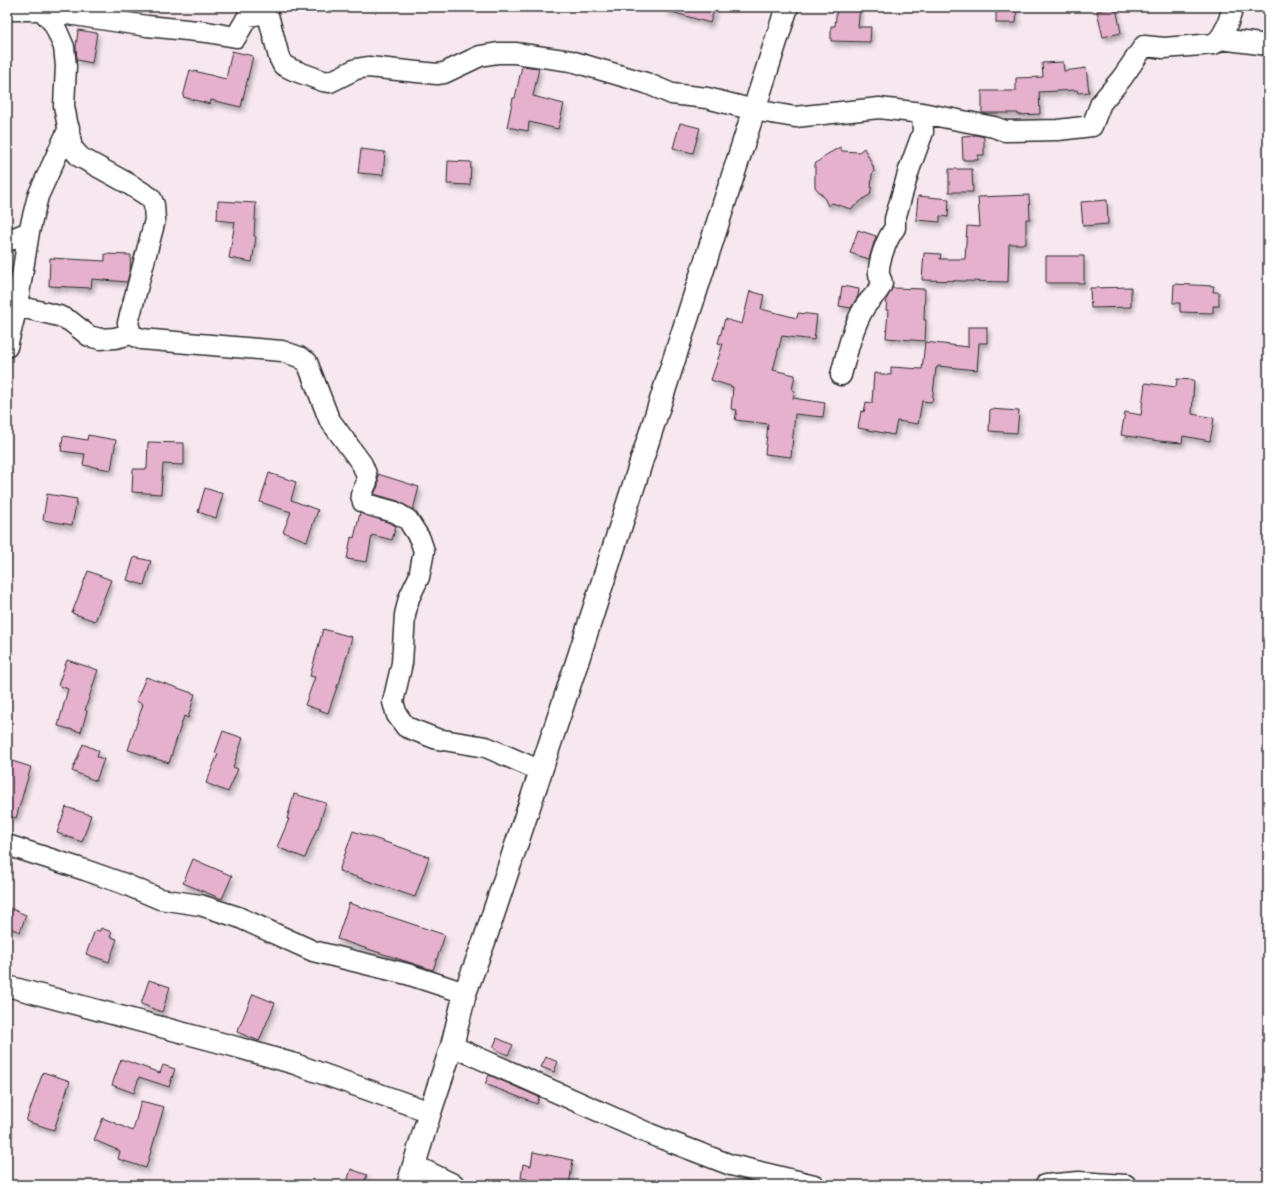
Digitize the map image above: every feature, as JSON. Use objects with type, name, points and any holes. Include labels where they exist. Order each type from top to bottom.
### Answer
[{"type":"main road","points":[[411,1175],[452,1046],[465,993],[488,932],[541,771],[787,7]]},
{"type":"street","points":[[7,10],[40,9],[147,26],[207,32],[236,37],[248,16],[261,14],[268,15],[279,57],[283,64],[293,70],[323,81],[330,82],[356,69],[368,67],[437,74],[444,73],[480,56],[498,52],[515,53],[571,61],[646,83],[672,94],[707,98],[754,110],[795,117],[819,113],[879,108],[922,113],[994,127],[1005,131],[1058,130],[1092,126],[1101,103],[1122,78],[1144,46],[1164,48],[1214,44],[1220,39],[1233,7]]},
{"type":"street","points":[[40,9],[54,24],[64,47],[66,66],[64,106],[72,148],[80,157],[151,198],[154,205],[155,220],[128,323],[131,334]]},
{"type":"street","points":[[1220,39],[1268,45]]},
{"type":"street","points":[[841,375],[853,330],[867,303],[882,283],[879,273],[883,249],[889,235],[895,228],[895,219],[909,170],[924,132],[922,113]]},
{"type":"street","points":[[7,348],[17,306],[29,232],[38,196],[69,128]]},
{"type":"street","points":[[7,241],[29,232]]},
{"type":"street","points":[[17,306],[59,316],[70,321],[89,336],[100,339],[115,338],[131,334],[141,339],[282,351],[299,357],[307,362],[329,419],[362,464],[366,474],[367,482],[361,495],[363,502],[395,512],[408,520],[420,539],[424,551],[418,577],[409,598],[405,615],[402,663],[393,702],[397,715],[406,727],[437,739],[486,747],[541,771]]},
{"type":"street","points":[[7,845],[122,883],[160,899],[200,905],[238,917],[313,951],[407,974],[465,993]]},
{"type":"street","points":[[7,986],[190,1034],[287,1062],[430,1112]]},
{"type":"street","points":[[452,1046],[657,1136],[731,1165],[814,1185]]},
{"type":"street","points":[[411,1175],[455,1185]]},
{"type":"street","points":[[1046,1185],[1079,1182],[1126,1185]]},
{"type":"building","points":[[666,7],[715,7],[710,23],[665,10]]},
{"type":"building","points":[[837,7],[860,7],[858,27],[871,27],[870,42],[831,41],[831,26],[835,26]]},
{"type":"building","points":[[996,7],[1017,7],[1016,23],[996,23]]},
{"type":"building","points":[[1116,7],[1121,33],[1103,37],[1097,11]]},
{"type":"building","points":[[78,30],[97,33],[92,63],[77,60],[76,47]]},
{"type":"building","points":[[232,51],[253,56],[241,107],[211,100],[210,104],[183,97],[190,70],[226,79]]},
{"type":"building","points":[[1063,62],[1064,71],[1086,68],[1089,92],[1078,93],[1077,90],[1039,92],[1040,114],[1018,115],[1018,113],[982,113],[982,91],[1016,91],[1016,78],[1043,77],[1042,63]]},
{"type":"building","points":[[522,66],[539,68],[533,96],[564,104],[558,129],[529,122],[528,131],[507,127]]},
{"type":"building","points":[[680,123],[700,128],[693,153],[673,148]]},
{"type":"building","points":[[976,135],[984,137],[984,155],[978,155],[978,160],[963,160],[962,136]]},
{"type":"building","points":[[840,147],[842,151],[859,152],[864,148],[873,166],[874,172],[872,174],[870,195],[851,209],[832,203],[828,206],[824,197],[815,187],[815,164],[826,155]]},
{"type":"building","points":[[361,149],[385,152],[383,175],[358,173]]},
{"type":"building","points":[[448,161],[471,162],[470,185],[447,184]]},
{"type":"building","points":[[949,169],[972,169],[973,192],[949,192]]},
{"type":"building","points":[[1029,195],[1030,219],[1026,219],[1026,244],[1009,244],[1008,282],[922,280],[924,253],[941,254],[940,259],[965,259],[967,226],[980,227],[978,197]]},
{"type":"building","points":[[918,196],[949,199],[948,217],[940,216],[940,222],[916,220]]},
{"type":"building","points":[[1107,200],[1108,224],[1083,226],[1081,202]]},
{"type":"building","points":[[218,201],[256,203],[254,236],[256,237],[252,262],[229,258],[235,222],[217,220]]},
{"type":"building","points":[[858,230],[876,236],[869,259],[850,253]]},
{"type":"building","points":[[105,254],[131,255],[130,271],[127,282],[92,279],[91,288],[49,286],[50,258],[105,261]]},
{"type":"building","points":[[1046,256],[1084,256],[1084,283],[1046,283]]},
{"type":"building","points":[[1174,284],[1214,286],[1213,292],[1219,292],[1219,306],[1213,306],[1213,313],[1180,312],[1180,303],[1173,303]]},
{"type":"building","points":[[842,286],[859,289],[858,296],[851,308],[839,306]]},
{"type":"building","points":[[1131,287],[1131,307],[1091,308],[1090,288]]},
{"type":"building","points":[[892,288],[925,289],[925,341],[886,338],[888,310],[886,310],[887,298]]},
{"type":"building","points":[[750,291],[764,295],[761,309],[797,318],[798,313],[817,315],[814,340],[782,336],[773,370],[795,375],[792,390],[795,391],[793,398],[825,403],[823,417],[795,414],[791,457],[765,454],[768,424],[735,420],[737,410],[731,409],[733,387],[711,380],[723,344],[718,343],[725,319],[742,324]]},
{"type":"building","points":[[968,327],[987,327],[987,343],[979,343],[977,370],[938,366],[936,368],[932,402],[922,401],[918,424],[897,421],[894,435],[858,428],[861,411],[864,412],[866,402],[872,403],[874,373],[891,375],[891,367],[922,369],[925,342],[968,347]]},
{"type":"building","points":[[1177,379],[1194,380],[1192,414],[1214,418],[1210,441],[1183,436],[1182,443],[1121,435],[1125,412],[1141,415],[1145,383],[1176,387]]},
{"type":"building","points":[[990,409],[1019,411],[1017,433],[989,431]]},
{"type":"building","points":[[88,435],[116,440],[111,470],[83,465],[85,454],[61,451],[63,436],[87,440]]},
{"type":"building","points":[[148,442],[184,443],[184,465],[163,464],[161,494],[132,492],[133,469],[147,469]]},
{"type":"building","points":[[269,473],[296,482],[291,500],[318,510],[307,541],[283,532],[291,512],[260,502]]},
{"type":"building","points":[[378,474],[419,487],[413,510],[398,501],[374,494],[378,486]]},
{"type":"building","points":[[205,488],[223,494],[216,518],[198,512]]},
{"type":"building","points":[[47,494],[77,499],[72,525],[43,520]]},
{"type":"building","points":[[360,513],[396,526],[392,540],[372,535],[367,562],[347,559],[351,537],[354,538]]},
{"type":"building","points":[[134,557],[151,561],[144,585],[127,580]]},
{"type":"building","points":[[88,571],[111,580],[95,621],[72,613]]},
{"type":"building","points":[[323,629],[352,637],[339,684],[328,713],[305,705],[315,677],[310,676]]},
{"type":"building","points":[[67,660],[98,670],[85,710],[87,711],[81,732],[58,726],[68,689],[58,685]]},
{"type":"building","points":[[146,677],[195,694],[188,718],[184,716],[169,763],[128,750],[143,704],[136,701]]},
{"type":"building","points":[[223,731],[243,738],[233,767],[238,769],[228,792],[206,783],[218,754],[215,753]]},
{"type":"building","points":[[83,744],[99,751],[97,757],[104,759],[96,781],[72,771]]},
{"type":"building","points":[[9,760],[31,767],[16,818],[7,815],[7,769]]},
{"type":"building","points":[[294,794],[326,803],[318,828],[305,858],[277,847],[289,819],[287,819]]},
{"type":"building","points":[[66,807],[91,815],[82,842],[57,833]]},
{"type":"building","points":[[353,831],[429,857],[415,897],[339,871]]},
{"type":"building","points":[[193,859],[232,876],[222,899],[183,883]]},
{"type":"building","points":[[349,903],[445,935],[433,970],[337,939]]},
{"type":"building","points":[[7,907],[26,915],[20,932],[7,927]]},
{"type":"building","points":[[101,928],[112,932],[110,937],[117,939],[109,962],[86,954],[95,930],[100,931]]},
{"type":"building","points":[[149,980],[170,987],[162,1012],[141,1004]]},
{"type":"building","points":[[253,994],[275,1003],[259,1041],[237,1032]]},
{"type":"building","points":[[497,1038],[513,1045],[508,1055],[493,1048]]},
{"type":"building","points":[[546,1057],[558,1062],[554,1072],[541,1067]]},
{"type":"building","points":[[121,1059],[160,1073],[163,1065],[175,1069],[169,1087],[139,1077],[134,1093],[112,1085]]},
{"type":"building","points":[[43,1072],[70,1081],[54,1130],[26,1121]]},
{"type":"building","points":[[489,1075],[539,1097],[537,1104],[485,1084]]},
{"type":"building","points":[[141,1101],[164,1107],[146,1168],[118,1159],[120,1151],[94,1140],[103,1118],[133,1131]]},
{"type":"building","points":[[533,1152],[573,1160],[569,1185],[526,1185],[527,1179],[521,1178],[523,1164],[531,1166]]},
{"type":"building","points":[[351,1169],[367,1175],[363,1185],[346,1185]]}]
